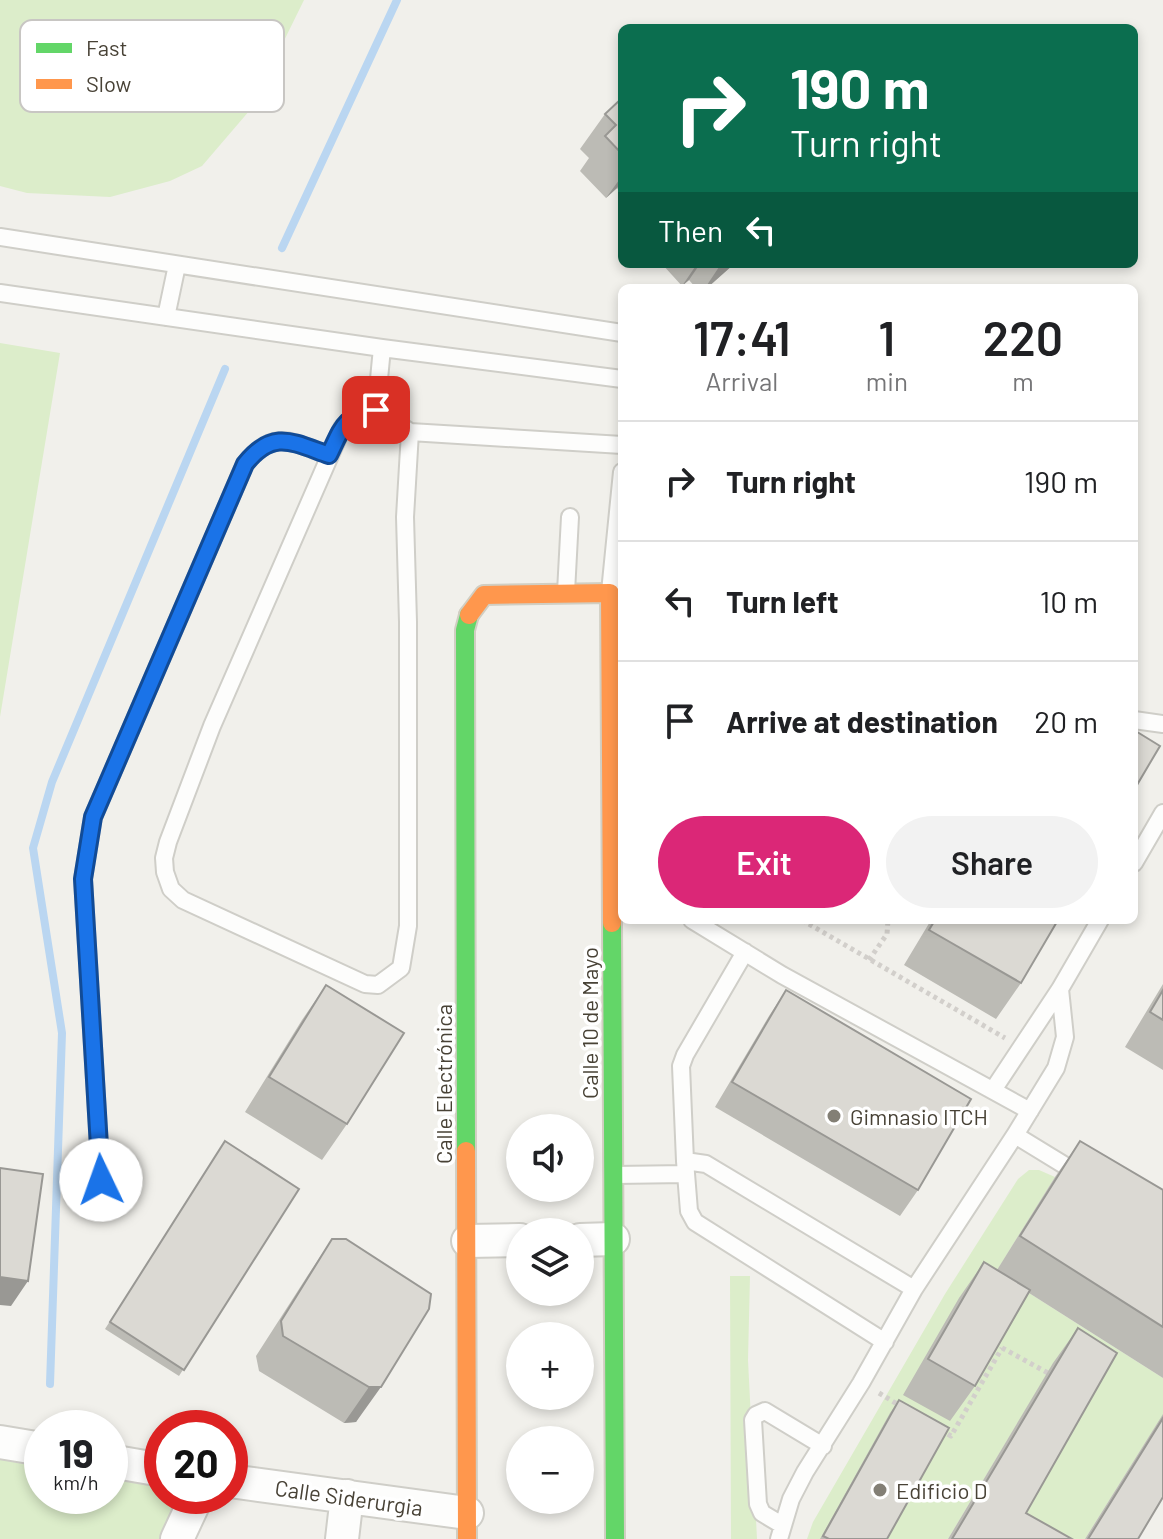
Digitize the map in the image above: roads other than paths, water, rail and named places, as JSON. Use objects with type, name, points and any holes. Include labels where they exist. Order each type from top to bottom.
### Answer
[{"type":"street","points":[[566,594],[610,593]]},
{"type":"street","name":"Calle 10 de Mayo","points":[[610,593],[617,910],[613,1175],[615,1539]]},
{"type":"street","name":"Calle Electrónica","points":[[467,1526],[465,630],[470,611],[484,595],[566,594]]},
{"type":"street","points":[[594,1240],[613,1239]]},
{"type":"street","points":[[468,1241],[506,1240]]},
{"type":"street","points":[[0,1442],[24,1446]]},
{"type":"street","name":"Calle Siderurgia","points":[[248,1483],[347,1496],[467,1526]]},
{"type":"street","points":[[342,1539],[347,1496]]},
{"type":"street","points":[[177,1539],[189,1514]]},
{"type":"lane","points":[[0,237],[618,332]]},
{"type":"lane","points":[[166,317],[177,265]]},
{"type":"lane","points":[[0,293],[618,378]]},
{"type":"lane","points":[[376,410],[382,348]]},
{"type":"lane","points":[[410,432],[405,517],[408,926],[401,968],[378,985],[365,984],[183,900],[171,889],[165,872],[168,842],[189,782],[329,455],[348,420],[357,413],[376,410],[410,432],[618,445]]},
{"type":"lane","points":[[101,1180],[83,879],[93,817],[245,464],[257,449],[273,440],[329,455]]},
{"type":"lane","points":[[610,593],[618,512]]},
{"type":"lane","points":[[566,594],[570,517]]},
{"type":"lane","points":[[1138,721],[1163,724]]},
{"type":"lane","points":[[1138,856],[1163,813]]},
{"type":"lane","points":[[699,924],[782,975],[1030,1111]]},
{"type":"lane","points":[[993,1090],[1060,989],[1098,924]]},
{"type":"lane","points":[[745,952],[681,1066],[689,1211],[695,1222],[885,1342]]},
{"type":"lane","points":[[823,1446],[765,1411],[753,1420],[758,1504],[762,1513],[781,1532],[791,1499],[823,1446],[861,1383],[914,1289],[1056,1068],[1065,1037],[1060,989]]},
{"type":"lane","points":[[1015,1135],[1097,1185]]},
{"type":"lane","points":[[613,1175],[706,1164],[914,1289]]},
{"type":"waterway","points":[[282,248],[397,0]]},
{"type":"waterway","points":[[50,1384],[62,1033],[33,848],[52,782],[225,369]]},
{"type":"place","name":"Gimnasio ITCH","points":[[834,1116]]},
{"type":"place","name":"Edificio D","points":[[880,1490]]}]
